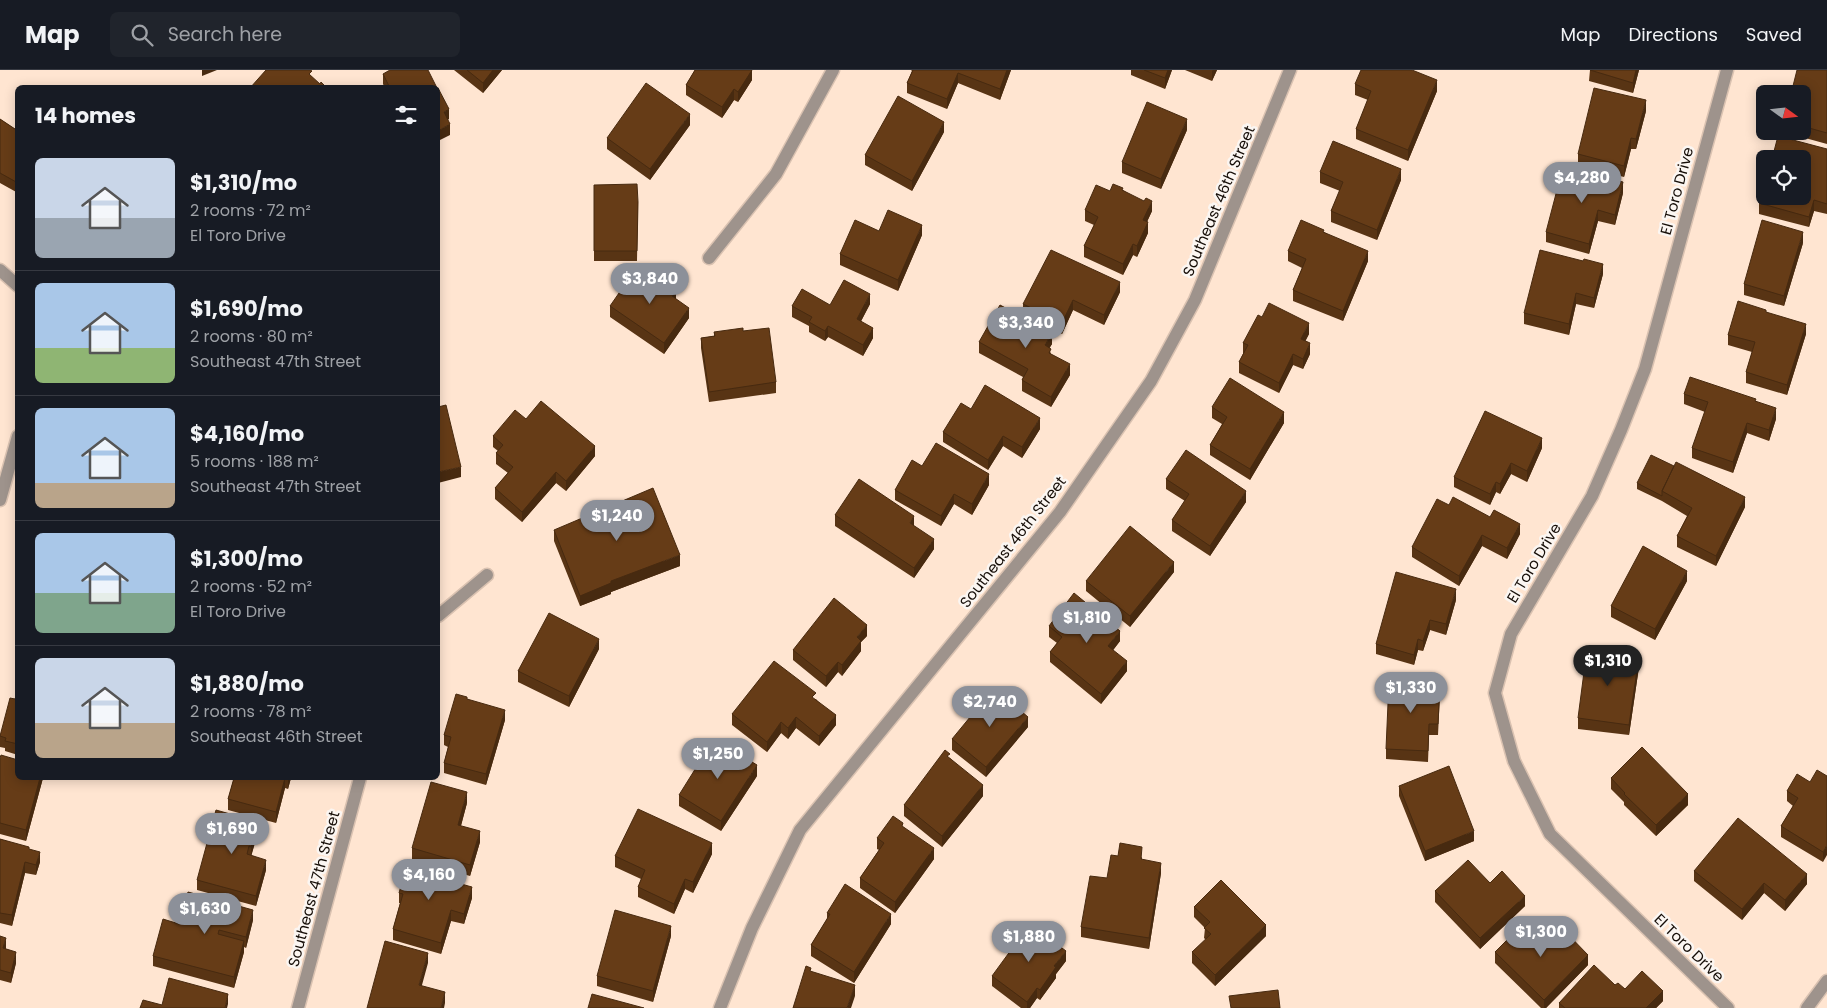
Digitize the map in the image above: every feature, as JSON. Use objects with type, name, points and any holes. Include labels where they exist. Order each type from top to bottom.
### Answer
[{"type":"street","points":[[709,258],[776,174],[833,70]]},
{"type":"street","name":"Southeast 46th Street","points":[[720,1008],[752,928],[800,830],[1060,512],[1151,381],[1195,300],[1290,70]]},
{"type":"street","name":"El Toro Drive","points":[[1727,70],[1645,369],[1592,496],[1511,634],[1495,693],[1514,761],[1550,834],[1728,1008]]},
{"type":"street","points":[[0,270],[15,283]]},
{"type":"street","points":[[0,500],[15,447]]},
{"type":"street","points":[[440,614],[487,575]]},
{"type":"street","name":"Southeast 47th Street","points":[[298,1008],[359,780]]},
{"type":"street","points":[[1807,1008],[1827,980]]},
{"type":"building","points":[[266,70],[310,70],[312,71],[309,74],[320,84],[321,82],[324,85],[253,85]]},
{"type":"building","points":[[390,70],[428,70],[436,85],[388,85],[383,74]]},
{"type":"building","points":[[467,70],[493,70],[483,83]]},
{"type":"building","points":[[695,70],[752,70],[738,92],[734,89],[722,107],[686,85]]},
{"type":"building","points":[[913,70],[1007,70],[1000,89],[958,73],[947,99],[907,83]]},
{"type":"building","points":[[1144,70],[1168,70],[1165,78]]},
{"type":"building","points":[[1361,70],[1412,70],[1437,80],[1408,150],[1356,129],[1371,91],[1355,84]]},
{"type":"building","points":[[1590,70],[1636,70],[1633,83]]},
{"type":"building","points":[[1797,70],[1827,70],[1827,133],[1811,129],[1811,85],[1793,85]]},
{"type":"building","points":[[646,83],[690,114],[650,169],[607,138]]},
{"type":"building","points":[[1594,88],[1646,100],[1636,139],[1631,138],[1624,166],[1578,154]]},
{"type":"building","points":[[440,92],[449,109],[444,112],[450,124],[440,130]]},
{"type":"building","points":[[898,96],[944,122],[912,181],[865,155]]},
{"type":"building","points":[[1147,102],[1187,119],[1161,179],[1122,162]]},
{"type":"building","points":[[0,119],[15,129],[15,181],[0,173]]},
{"type":"building","points":[[1777,140],[1793,140],[1827,149],[1827,204],[1814,200],[1809,217],[1766,205],[1811,205],[1811,150],[1774,150]]},
{"type":"building","points":[[1333,141],[1401,169],[1377,230],[1331,211],[1343,182],[1320,172]]},
{"type":"building","points":[[1563,167],[1623,182],[1615,215],[1598,210],[1589,244],[1546,232]]},
{"type":"building","points":[[637,184],[637,251],[594,251],[594,185]]},
{"type":"building","points":[[1113,184],[1144,201],[1146,198],[1152,201],[1143,220],[1148,222],[1137,246],[1133,244],[1123,264],[1084,246],[1098,217],[1085,210],[1096,185],[1110,191]]},
{"type":"building","points":[[888,210],[922,225],[898,280],[840,254],[855,220],[879,231]]},
{"type":"building","points":[[1301,220],[1324,230],[1323,232],[1368,251],[1343,311],[1293,290],[1306,259],[1288,251]]},
{"type":"building","points":[[1762,220],[1803,232],[1784,296],[1744,284]]},
{"type":"building","points":[[1051,250],[1120,282],[1104,315],[1073,300],[1062,323],[1023,304]]},
{"type":"building","points":[[1540,250],[1603,264],[1594,298],[1576,293],[1569,324],[1524,313]]},
{"type":"building","points":[[635,270],[652,282],[657,276],[676,289],[672,296],[689,308],[664,343],[610,306]]},
{"type":"building","points":[[844,280],[870,294],[857,319],[873,328],[863,345],[828,326],[825,331],[809,322],[812,317],[792,306],[802,289],[830,305]]},
{"type":"building","points":[[1738,301],[1806,324],[1787,385],[1746,372],[1755,342],[1728,335]]},
{"type":"building","points":[[1269,303],[1309,323],[1301,339],[1310,343],[1303,359],[1293,354],[1279,383],[1239,362],[1248,345],[1243,343],[1258,315],[1262,317]]},
{"type":"building","points":[[1000,305],[1052,333],[1045,345],[1051,349],[1049,353],[1070,364],[1051,397],[1022,380],[1028,369],[979,342]]},
{"type":"building","points":[[743,328],[743,331],[769,328],[776,382],[709,392],[701,338],[715,336],[714,332]]},
{"type":"building","points":[[1690,377],[1756,399],[1755,401],[1776,408],[1769,430],[1747,423],[1733,462],[1692,448],[1708,402],[1684,394]]},
{"type":"building","points":[[1230,378],[1284,412],[1250,469],[1210,445],[1227,417],[1212,407]]},
{"type":"building","points":[[985,385],[1040,418],[1022,447],[1003,436],[988,460],[943,432],[961,403],[971,409]]},
{"type":"building","points":[[541,401],[595,446],[566,481],[556,472],[522,512],[495,488],[513,467],[496,453],[503,445],[493,436],[515,410],[526,419]]},
{"type":"building","points":[[446,405],[461,467],[440,472],[440,406]]},
{"type":"building","points":[[1485,411],[1542,438],[1527,471],[1511,463],[1500,484],[1496,482],[1490,494],[1454,477]]},
{"type":"building","points":[[936,443],[989,474],[972,504],[954,494],[941,516],[895,490],[912,460],[922,466]]},
{"type":"building","points":[[1186,450],[1246,491],[1210,546],[1172,520],[1189,494],[1166,479]]},
{"type":"building","points":[[1651,455],[1674,466],[1662,491],[1662,496],[1637,483]]},
{"type":"building","points":[[1676,462],[1745,497],[1716,556],[1677,536],[1692,508],[1662,491]]},
{"type":"building","points":[[859,479],[914,516],[910,523],[934,539],[914,568],[835,515]]},
{"type":"building","points":[[653,488],[680,555],[611,581],[611,583],[580,596],[554,530]]},
{"type":"building","points":[[1453,497],[1490,517],[1494,510],[1520,524],[1507,548],[1482,535],[1459,576],[1412,547],[1437,499],[1449,505]]},
{"type":"building","points":[[1130,526],[1174,562],[1130,616],[1086,581]]},
{"type":"building","points":[[1643,546],[1687,571],[1655,629],[1611,606]]},
{"type":"building","points":[[1396,572],[1456,589],[1446,624],[1430,620],[1423,641],[1418,639],[1414,655],[1376,644]]},
{"type":"building","points":[[1074,593],[1120,631],[1108,646],[1127,661],[1101,694],[1050,652],[1062,637],[1049,626]]},
{"type":"building","points":[[834,598],[867,625],[857,637],[861,641],[842,665],[838,662],[826,676],[793,650]]},
{"type":"building","points":[[549,613],[599,639],[569,696],[518,671]]},
{"type":"building","points":[[1587,649],[1639,656],[1629,725],[1578,718]]},
{"type":"building","points":[[774,661],[816,693],[812,697],[836,715],[819,736],[796,717],[788,728],[781,722],[767,742],[732,714]]},
{"type":"building","points":[[1389,681],[1440,683],[1438,724],[1429,724],[1428,751],[1386,749]]},
{"type":"building","points":[[994,688],[1028,717],[986,767],[952,739]]},
{"type":"building","points":[[456,694],[505,710],[486,774],[444,763],[451,737],[444,735]]},
{"type":"building","points":[[10,698],[15,699],[15,743],[5,741],[6,738],[0,736]]},
{"type":"building","points":[[714,739],[757,765],[721,821],[679,795]]},
{"type":"building","points":[[1642,747],[1688,794],[1656,825],[1624,794],[1611,778]]},
{"type":"building","points":[[945,750],[950,754],[947,756],[983,785],[942,836],[904,805]]},
{"type":"building","points":[[1,755],[15,759],[15,780],[39,780],[26,830],[0,823]]},
{"type":"building","points":[[1449,766],[1474,831],[1425,851],[1399,786]]},
{"type":"building","points":[[1817,770],[1827,776],[1827,845],[1823,852],[1781,826],[1798,798],[1787,791],[1797,774],[1810,782]]},
{"type":"building","points":[[233,780],[284,780],[276,812],[228,799]]},
{"type":"building","points":[[431,782],[467,792],[458,825],[480,831],[470,865],[412,848]]},
{"type":"building","points":[[638,809],[712,843],[693,882],[685,879],[674,904],[638,887],[645,870],[615,856]]},
{"type":"building","points":[[216,810],[258,822],[251,847],[249,846],[247,854],[266,860],[256,896],[197,880]]},
{"type":"building","points":[[893,816],[903,823],[902,826],[934,848],[895,902],[860,878],[884,843],[877,838]]},
{"type":"building","points":[[1738,818],[1807,874],[1785,900],[1764,883],[1742,909],[1694,871]]},
{"type":"building","points":[[0,839],[40,852],[36,865],[25,862],[12,915],[0,913]]},
{"type":"building","points":[[1120,843],[1142,847],[1141,859],[1161,863],[1149,938],[1081,927],[1090,876],[1107,878],[1111,855],[1118,856]]},
{"type":"building","points":[[1468,860],[1490,883],[1502,871],[1525,896],[1480,938],[1435,891]]},
{"type":"building","points":[[408,861],[457,874],[454,882],[472,887],[464,914],[451,910],[441,943],[393,929],[403,894],[399,893]]},
{"type":"building","points":[[1221,880],[1266,925],[1215,975],[1192,952],[1211,934],[1204,928],[1210,922],[1194,907]]},
{"type":"building","points":[[845,884],[891,914],[854,972],[811,945],[830,914],[827,913]]},
{"type":"building","points":[[188,892],[253,910],[246,937],[219,930],[218,934],[244,941],[234,977],[153,956],[163,919],[179,924]]},
{"type":"building","points":[[615,910],[671,926],[653,991],[597,976]]},
{"type":"building","points":[[1527,920],[1551,943],[1559,935],[1554,930],[1559,925],[1588,955],[1544,1000],[1495,952]]},
{"type":"building","points":[[1030,924],[1066,951],[1054,966],[1056,967],[1040,990],[1037,988],[1027,1002],[992,976]]},
{"type":"building","points":[[0,936],[6,938],[3,948],[16,952],[11,973],[0,970]]},
{"type":"building","points":[[385,941],[428,953],[419,985],[445,992],[441,1008],[367,1008]]},
{"type":"building","points":[[1594,965],[1615,985],[1618,983],[1625,989],[1642,971],[1663,991],[1646,1008],[1565,1008],[1559,1003]]},
{"type":"building","points":[[806,966],[811,968],[810,971],[855,985],[847,1008],[793,1008]]},
{"type":"building","points":[[169,978],[228,994],[225,1008],[140,1008],[143,1000],[162,1005]]},
{"type":"building","points":[[1278,990],[1280,1008],[1231,1008],[1229,996]]},
{"type":"building","points":[[592,994],[644,1008],[588,1008]]}]
